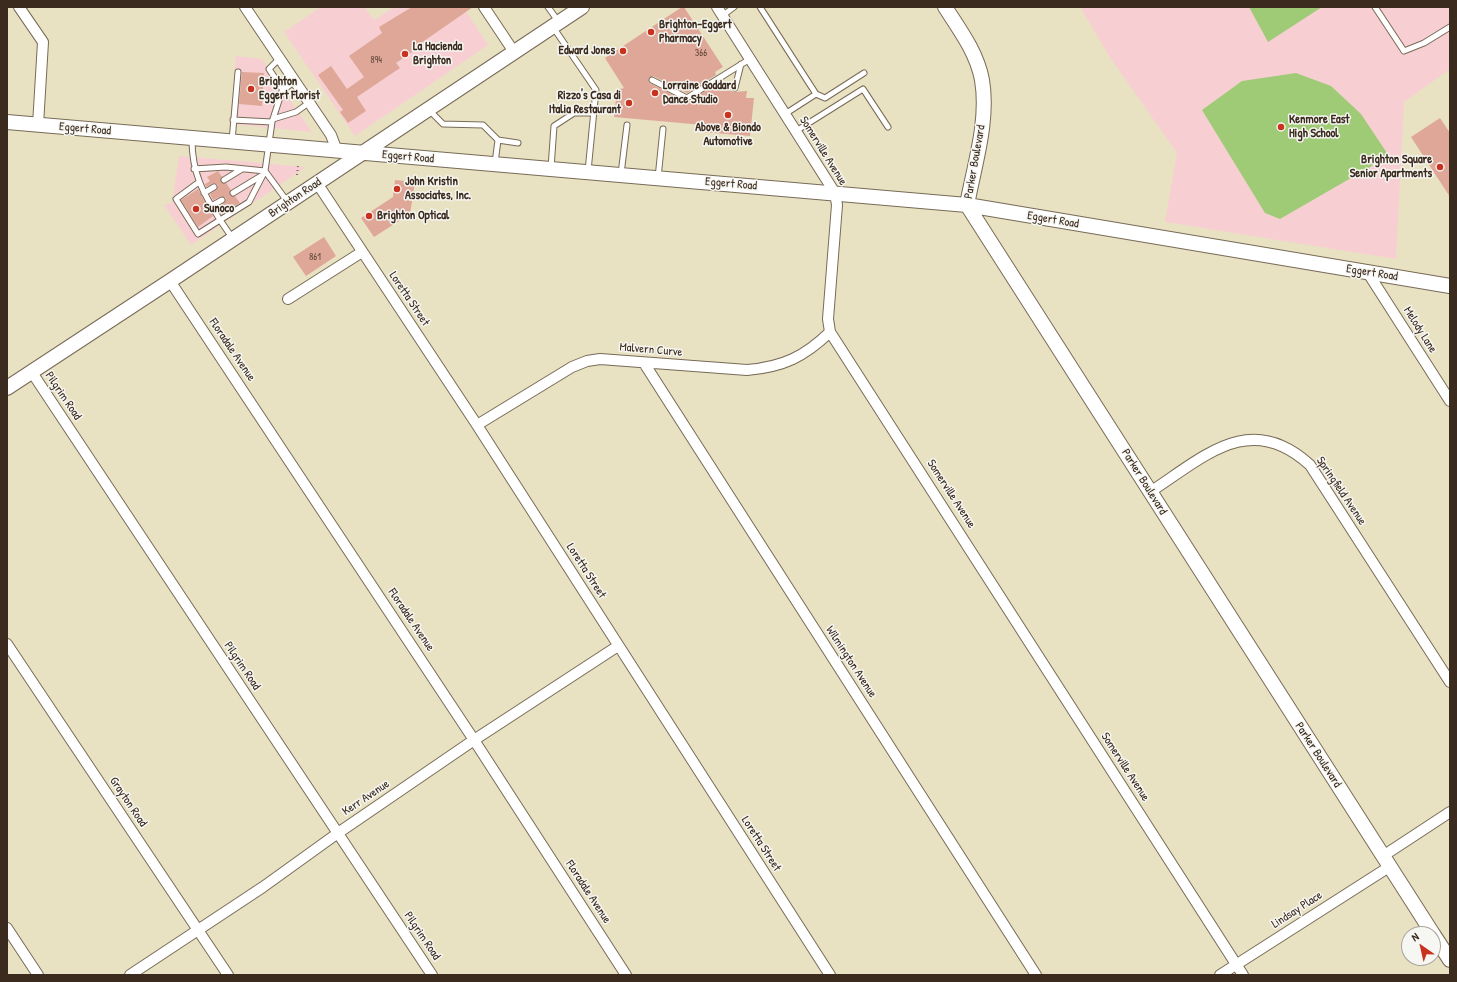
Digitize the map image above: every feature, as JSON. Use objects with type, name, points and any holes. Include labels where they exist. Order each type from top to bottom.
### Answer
[{"type":"street","points":[[19,7],[43,42],[38,125]]},
{"type":"street","points":[[245,7],[310,102],[331,135],[337,151]]},
{"type":"street","points":[[484,7],[514,52]]},
{"type":"street","name":"Parker Boulevard","points":[[945,7],[966,40],[976,60],[982,80],[983,102],[981,128],[967,205],[1428,926]]},
{"type":"street","name":"Somerville Avenue","points":[[719,11],[835,193],[837,205],[828,319],[830,332],[1243,975]]},
{"type":"street","name":"Brighton Road","points":[[7,388],[288,203],[566,16]]},
{"type":"street","name":"Eggert Road","points":[[7,122],[268,146],[967,205],[1450,286]]},
{"type":"street","name":"Loretta Street","points":[[317,183],[477,425],[830,975]]},
{"type":"street","points":[[288,299],[362,252]]},
{"type":"street","name":"Melody Lane","points":[[1368,272],[1450,401]]},
{"type":"street","name":"Floradale Avenue","points":[[170,281],[474,740],[626,975]]},
{"type":"street","name":"Malvern Curve","points":[[477,425],[572,367],[587,361],[600,359],[747,370],[766,369],[784,364],[801,356],[830,332]]},
{"type":"street","name":"Wilmington Avenue","points":[[644,363],[1036,975]]},
{"type":"street","name":"Pilgrim Road","points":[[31,371],[432,975]]},
{"type":"street","name":"Springfield Avenue","points":[[1150,492],[1213,451],[1230,443],[1258,440],[1273,442],[1299,455],[1310,465],[1450,682]]},
{"type":"street","name":"Grayton Road","points":[[7,644],[228,975]]},
{"type":"street","name":"Kerr Avenue","points":[[130,975],[263,887],[338,833],[474,740],[618,646]]},
{"type":"street","name":"Lindsay Place","points":[[1220,975],[1386,862],[1450,812]]},
{"type":"street","points":[[7,928],[38,975]]},
{"type":"street","name":"Parker Boulevard","points":[[1441,946],[1450,960]]},
{"type":"lane","points":[[548,7],[566,16],[596,90],[588,172]]},
{"type":"lane","points":[[719,11],[734,7]]},
{"type":"lane","points":[[760,7],[816,94],[825,98],[864,74]]},
{"type":"lane","points":[[1375,7],[1404,51],[1424,43],[1450,27]]},
{"type":"lane","points":[[280,58],[269,69],[283,90]]},
{"type":"lane","points":[[652,80],[687,98],[750,59]]},
{"type":"lane","points":[[735,88],[741,64]]},
{"type":"lane","points":[[232,142],[238,72]]},
{"type":"lane","points":[[199,182],[176,199],[198,234],[249,202],[261,176],[265,171],[273,120],[283,90],[295,81]]},
{"type":"lane","points":[[796,131],[863,89],[888,127]]},
{"type":"lane","points":[[785,114],[816,94]]},
{"type":"lane","points":[[234,120],[273,120],[296,112],[310,102]]},
{"type":"lane","points":[[428,109],[443,124],[483,125],[498,140],[518,143]]},
{"type":"lane","points":[[551,169],[554,126],[574,113],[594,113]]},
{"type":"lane","points":[[621,175],[627,125]]},
{"type":"lane","points":[[658,178],[663,129]]},
{"type":"lane","points":[[192,139],[194,169],[199,182],[211,206],[233,239]]},
{"type":"lane","points":[[495,164],[498,140]]},
{"type":"lane","points":[[194,169],[226,167],[265,171],[288,203]]},
{"type":"lane","points":[[224,180],[242,169]]},
{"type":"lane","points":[[233,193],[261,176]]},
{"type":"lane","points":[[204,193],[214,187]]},
{"type":"lane","points":[[211,206],[222,200]]},
{"type":"path","points":[[297,175],[298,165]]},
{"type":"shaded area","points":[[321,7],[365,7],[374,20],[394,7],[463,7],[488,45],[355,136],[284,32]]},
{"type":"shaded area","name":"Kenmore East High School","points":[[1080,7],[1450,7],[1450,69],[1404,102],[1396,259],[1165,222],[1177,153],[1109,56]]},
{"type":"shaded area","points":[[236,56],[262,59],[312,132],[230,124]]},
{"type":"shaded area","points":[[179,156],[306,167],[191,245],[164,205],[172,203]]},
{"type":"green space","points":[[1249,7],[1322,7],[1268,42]]},
{"type":"green space","points":[[1296,73],[1331,86],[1361,114],[1389,156],[1280,219],[1265,213],[1202,110],[1242,81]]},
{"type":"building","points":[[412,7],[473,7],[411,50],[412,52],[396,63],[400,68],[357,97],[366,111],[348,123],[340,112],[343,110],[318,75],[331,66],[347,89],[364,77],[349,56],[382,33],[379,27]]},
{"type":"building","points":[[684,7],[723,67],[715,72],[716,75],[687,93],[653,76],[650,77],[648,82],[687,102],[720,82],[725,89],[734,92],[747,91],[746,98],[754,98],[750,136],[703,132],[703,125],[614,117],[617,90],[624,88],[605,58]]},
{"type":"building","name":"Brighton Eggert Florist","points":[[242,72],[264,73],[262,106],[239,104]]},
{"type":"building","name":"Brighton Square Senior Apartments","points":[[1440,118],[1450,133],[1450,197],[1411,137]]},
{"type":"building","name":"Sunoco","points":[[218,171],[222,177],[221,182],[226,183],[231,190],[230,195],[235,196],[240,203],[229,210],[227,207],[220,212],[217,207],[225,202],[226,198],[222,196],[213,200],[210,194],[217,189],[218,185],[214,183],[206,187],[205,184],[210,181],[207,177]]},
{"type":"building","points":[[395,180],[415,182],[410,214],[374,237],[361,218],[393,197]]},
{"type":"building","name":"Sunoco","points":[[198,189],[213,216],[198,227],[181,200]]},
{"type":"building","points":[[324,237],[336,256],[306,276],[293,257]]},
{"type":"place","name":"Brighton-Eggert Pharmacy","points":[[651,32]]},
{"type":"place","name":"Edward Jones","points":[[623,51]]},
{"type":"place","name":"La Hacienda Brighton","points":[[405,54]]},
{"type":"place","name":"Brighton Eggert Florist","points":[[251,89]]},
{"type":"place","name":"Lorraine Goddard Dance Studio","points":[[655,93]]},
{"type":"place","name":"Rizzo's Casa di Italia Restaurant","points":[[629,103]]},
{"type":"place","name":"Above & Biondo Automotive","points":[[728,115]]},
{"type":"place","name":"Kenmore East High School","points":[[1281,127]]},
{"type":"place","name":"Brighton Square Senior Apartments","points":[[1440,167]]},
{"type":"place","name":"John Kristin Associates, Inc.","points":[[397,189]]},
{"type":"place","name":"Sunoco","points":[[196,209]]},
{"type":"place","name":"Brighton Optical","points":[[369,216]]}]
